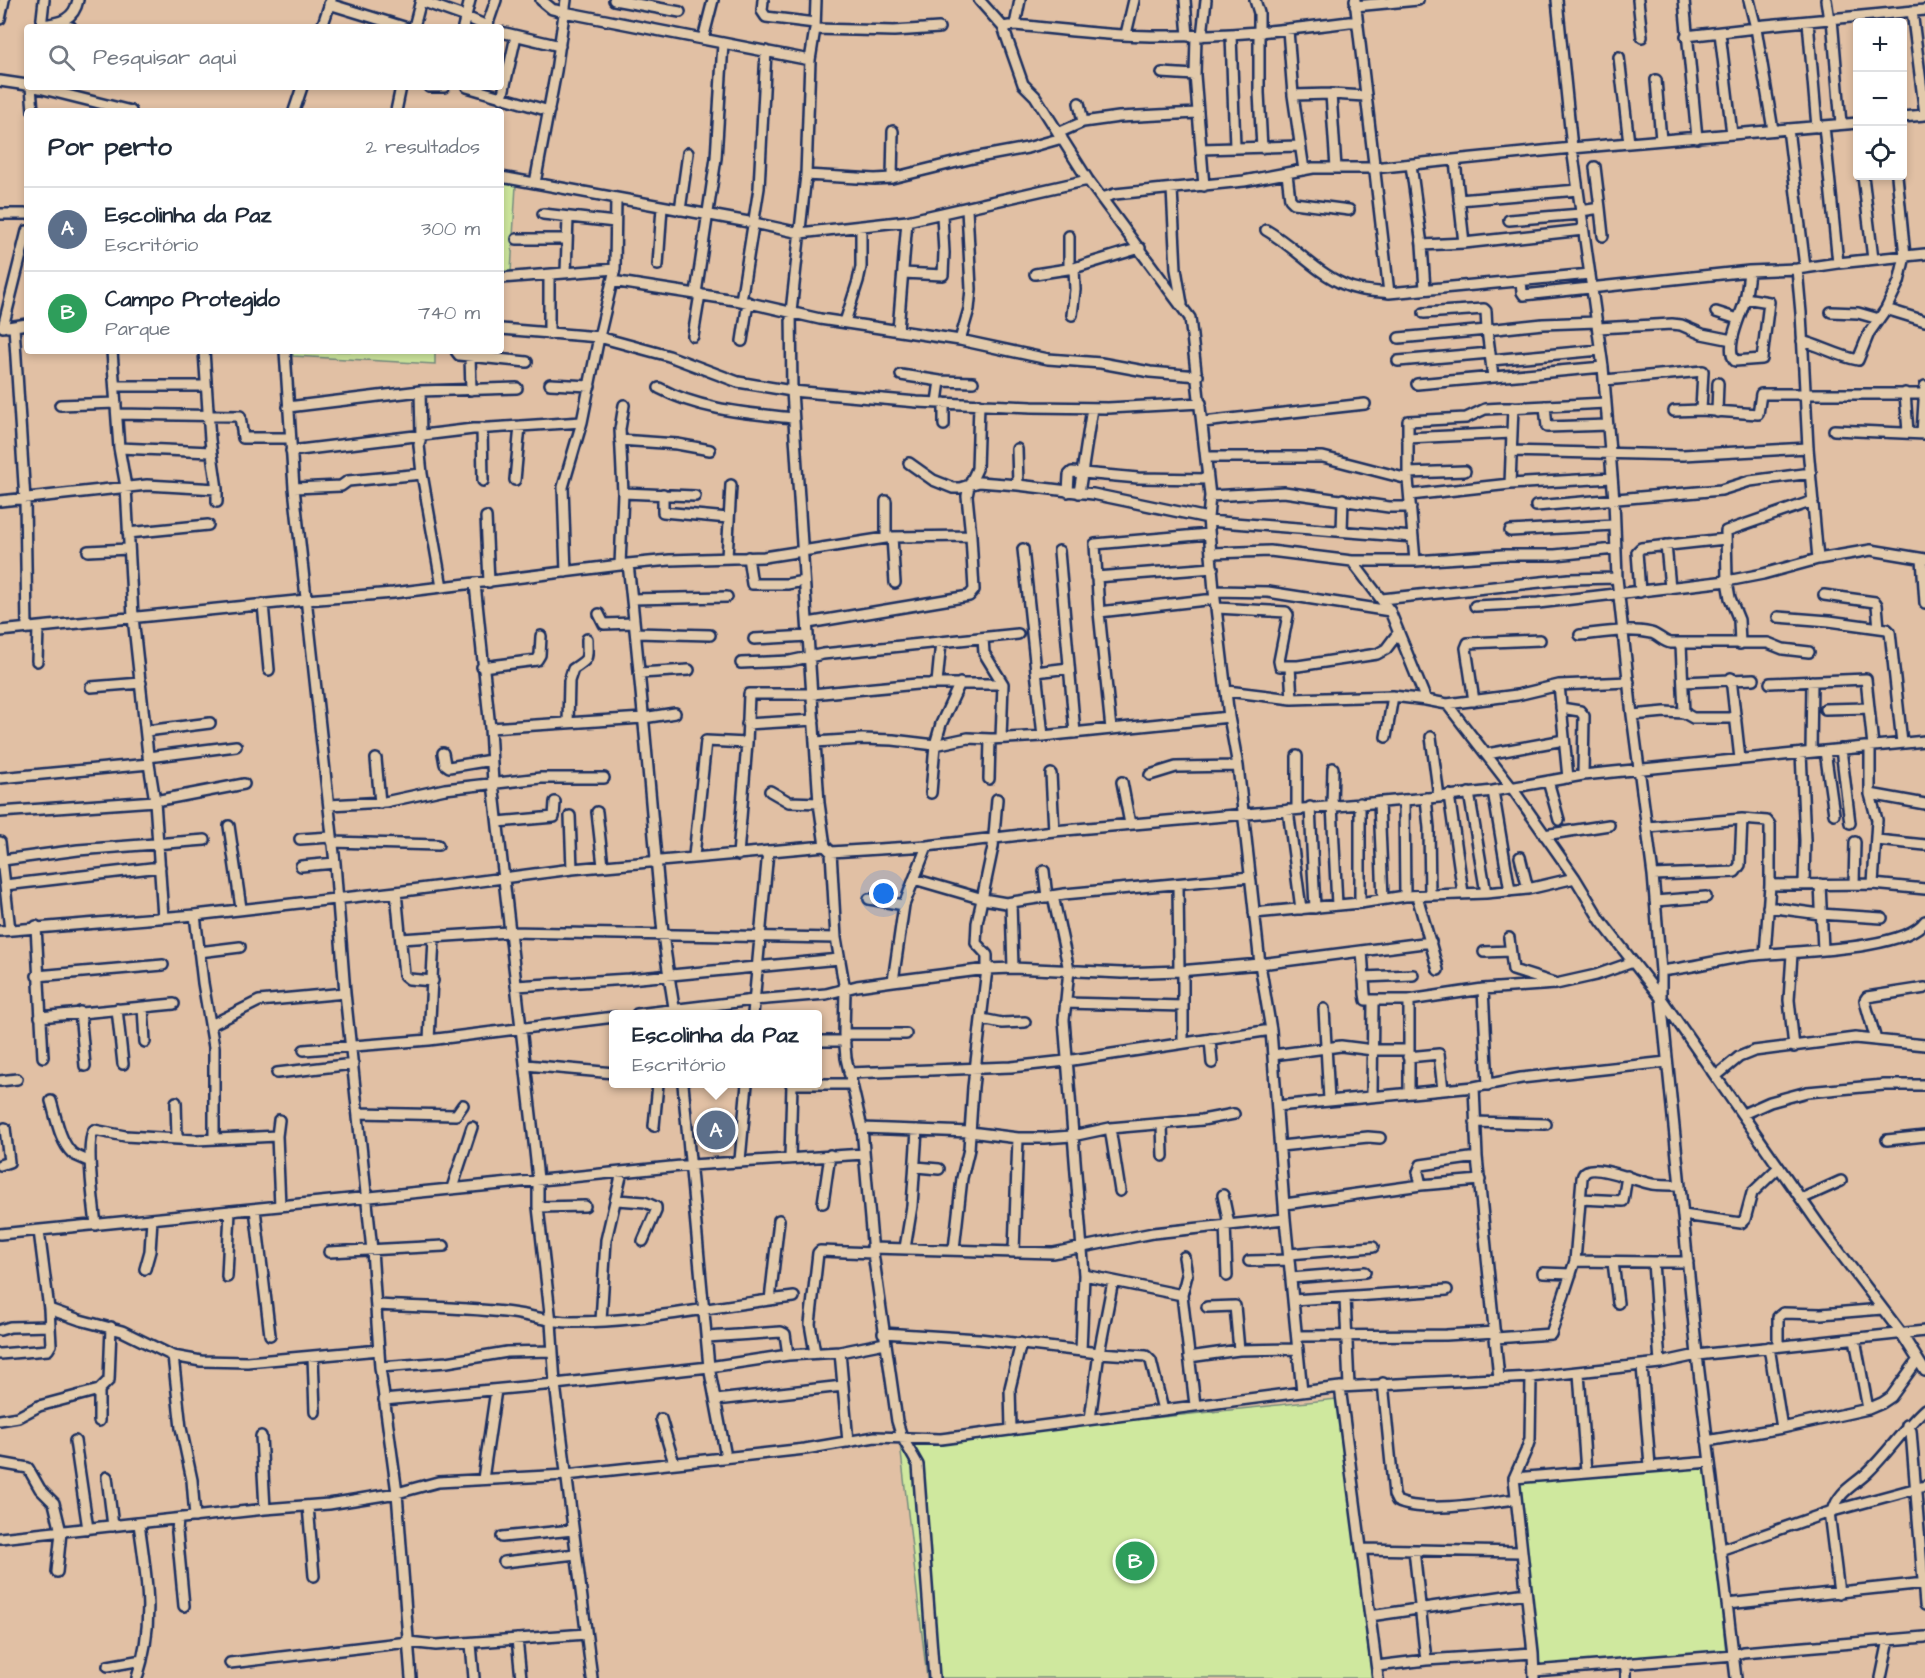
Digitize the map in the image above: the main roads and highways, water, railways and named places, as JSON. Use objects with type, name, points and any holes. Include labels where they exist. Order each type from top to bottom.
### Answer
[{"type":"place","name":"Escolinha da Paz","points":[[716,1130]]},
{"type":"place","name":"Campo Protegido","points":[[1135,1561]]}]
